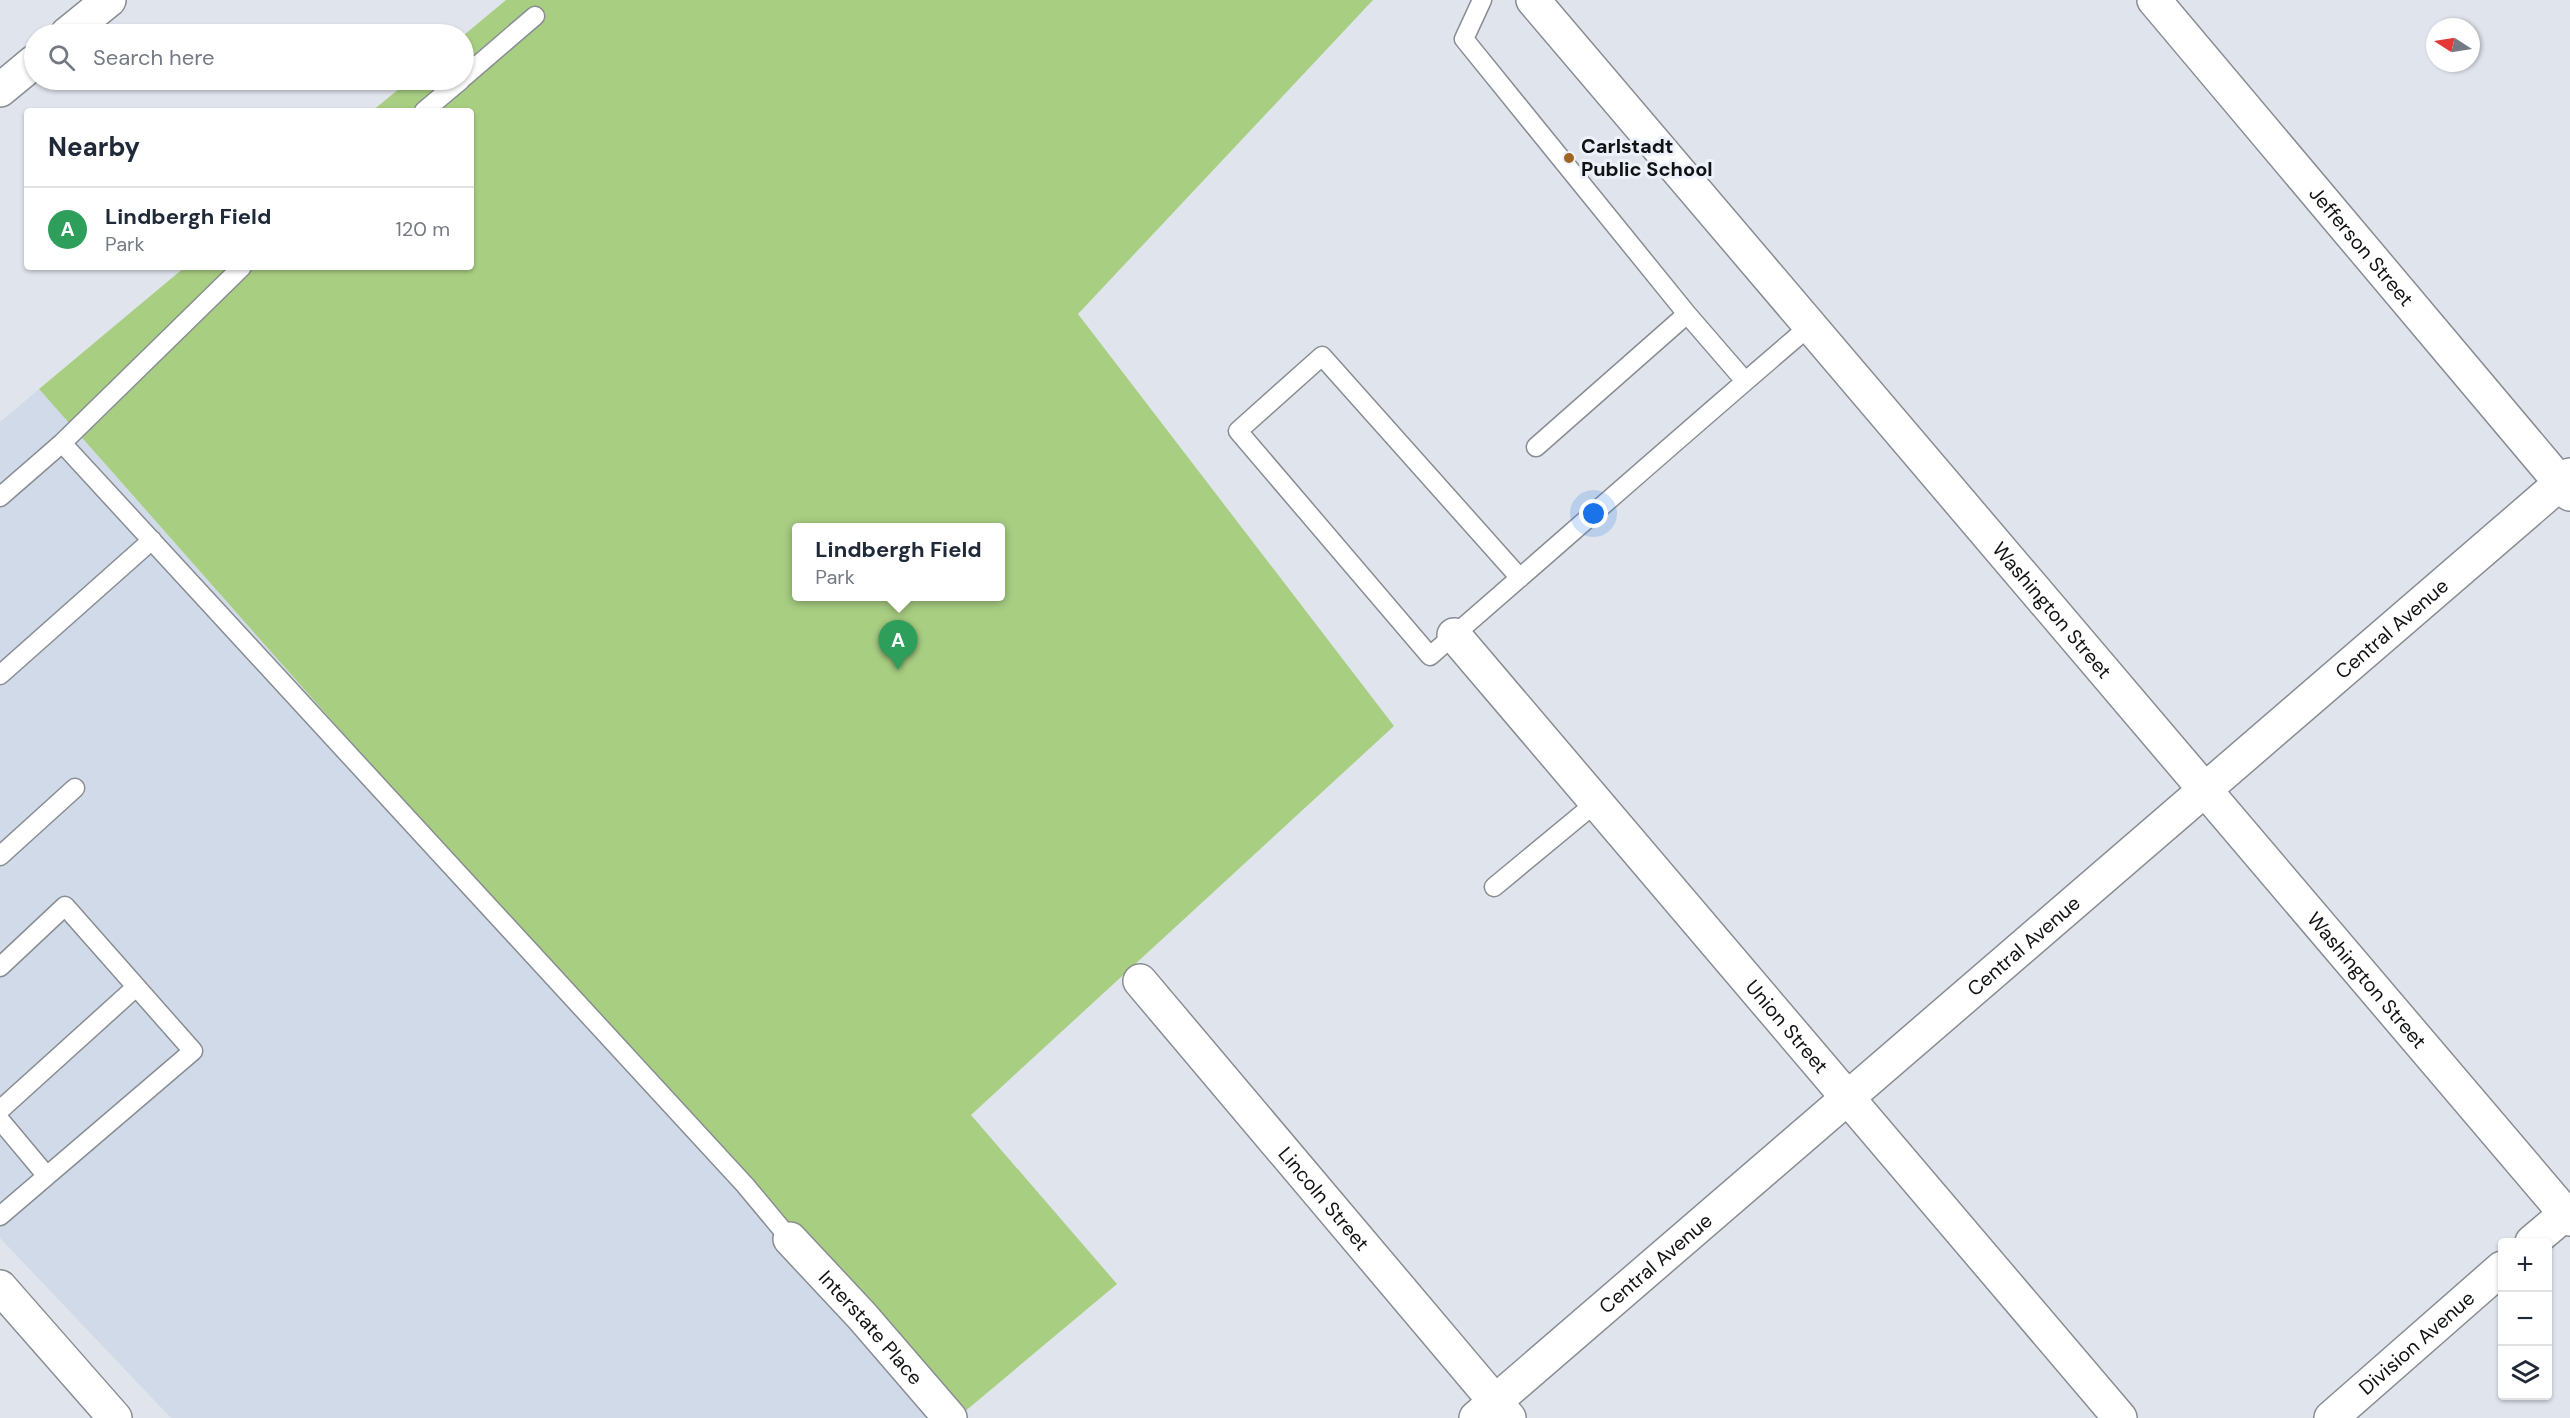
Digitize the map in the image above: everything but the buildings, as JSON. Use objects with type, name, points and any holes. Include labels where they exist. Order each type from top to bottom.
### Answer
[{"type":"street","points":[[79,24],[109,0]]},
{"type":"street","name":"Washington Street","points":[[1533,0],[2568,1214]]},
{"type":"street","name":"Jefferson Street","points":[[2154,0],[2567,484]]},
{"type":"street","points":[[0,90],[24,70]]},
{"type":"street","name":"Central Avenue","points":[[1493,1413],[1849,1097],[2567,484]]},
{"type":"street","name":"Union Street","points":[[1442,646],[1598,801],[2120,1418]]},
{"type":"street","name":"Lincoln Street","points":[[1140,981],[1493,1413]]},
{"type":"street","points":[[2537,1238],[2568,1214]]},
{"type":"street","name":"Interstate Place","points":[[790,1239],[862,1316],[950,1418]]},
{"type":"street","name":"Division Avenue","points":[[2331,1418],[2498,1272]]},
{"type":"street","points":[[0,1287],[115,1418]]},
{"type":"lane","points":[[1482,0],[1464,39],[1687,314],[1745,381]]},
{"type":"lane","points":[[474,68],[535,16]]},
{"type":"lane","points":[[427,108],[448,90]]},
{"type":"lane","points":[[0,497],[62,443],[239,270]]},
{"type":"lane","points":[[1536,447],[1687,314]]},
{"type":"lane","points":[[1520,578],[1322,356],[1238,431],[1442,646],[1811,325]]},
{"type":"lane","points":[[62,443],[745,1185],[790,1239]]},
{"type":"lane","points":[[0,675],[152,540]]},
{"type":"lane","points":[[0,856],[75,788]]},
{"type":"lane","points":[[1494,887],[1598,801]]},
{"type":"lane","points":[[0,967],[65,906],[193,1051],[0,1216]]},
{"type":"lane","points":[[0,1110],[136,987]]},
{"type":"lane","points":[[0,1120],[46,1175]]},
{"type":"shaded area","points":[[39,389],[948,1418],[171,1418],[0,1238],[0,422]]},
{"type":"green space","points":[[506,0],[1373,0],[1078,314],[1394,726],[971,1115],[1117,1284],[957,1418],[948,1418],[39,389],[181,270],[474,270],[474,108],[376,108],[398,90],[474,90],[474,27]]},
{"type":"place","name":"Carlstadt Public School","points":[[1569,158]]},
{"type":"place","name":"Lindbergh Field","points":[[898,670]]}]
